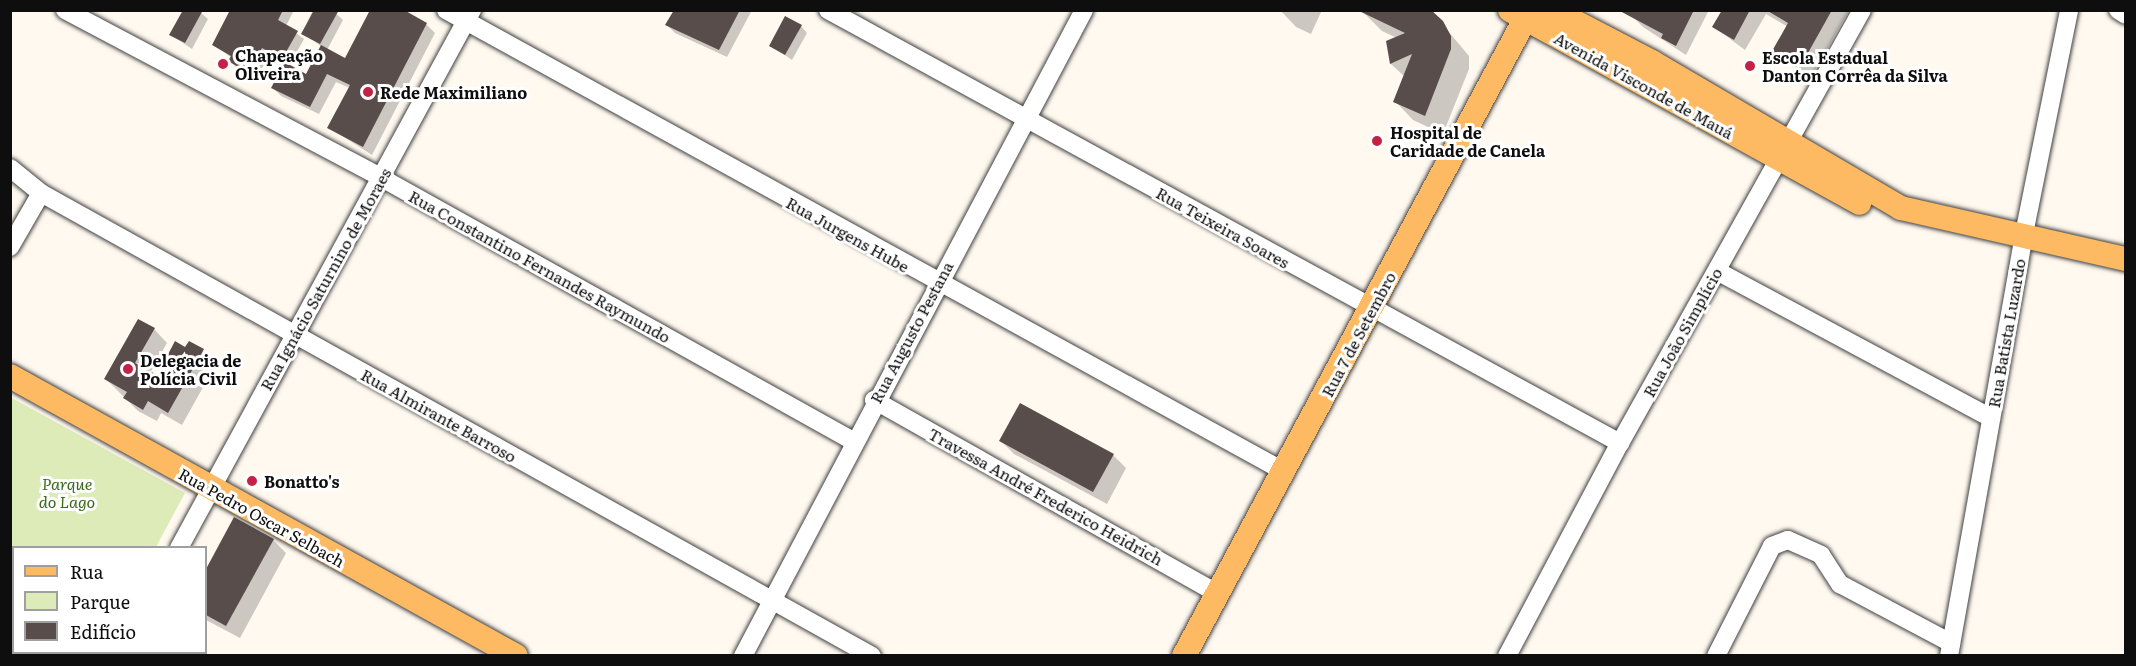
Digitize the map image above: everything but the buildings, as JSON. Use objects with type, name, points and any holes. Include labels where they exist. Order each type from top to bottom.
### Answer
[{"type":"main road","name":"Avenida Visconde de Mauá","points":[[1552,10],[1647,72],[1782,152],[1901,208],[2023,242],[2049,244],[2126,259]]},
{"type":"main road","name":"Avenida Visconde de Mauá","points":[[1522,13],[1647,72]]},
{"type":"main road","name":"Rua 7 de Setembro","points":[[1184,656],[1372,309],[1522,13]]},
{"type":"main road","name":"Rua Pedro Oscar Selbach","points":[[10,376],[212,490],[516,656]]},
{"type":"street","name":"Rua Constantino Fernandes Raymundo","points":[[65,10],[380,177],[853,441]]},
{"type":"street","name":"Rua Jurgens Hube","points":[[446,10],[469,16],[937,283],[1283,471]]},
{"type":"street","name":"Rua Teixeira Soares","points":[[828,10],[1372,309],[1620,442]]},
{"type":"street","name":"Rua Augusto Pestana","points":[[742,656],[874,400],[1084,10]]},
{"type":"street","name":"Rua João Simplício","points":[[1507,656],[1620,442],[1862,10]]},
{"type":"street","name":"Rua Batista Luzardo","points":[[1950,649],[2023,242],[2069,10]]},
{"type":"street","points":[[2118,10],[2126,15]]},
{"type":"street","name":"Rua Ignácio Saturnino de Moraes","points":[[180,546],[469,16]]},
{"type":"street","name":"Rua Almirante Barroso","points":[[10,168],[41,193],[872,656]]},
{"type":"street","points":[[10,247],[41,193]]},
{"type":"street","points":[[1717,271],[1991,418]]},
{"type":"street","name":"Travessa André Frederico Heidrich","points":[[874,400],[1217,593]]},
{"type":"street","points":[[1716,656],[1772,546],[1788,540],[1821,555],[1840,584],[1950,649]]},
{"type":"green space","name":"Parque do Lago","points":[[10,397],[185,493],[157,546],[12,546],[12,654],[90,654],[11,655]]},
{"type":"place","name":"Chapeação Oliveira","points":[[223,64]]},
{"type":"place","name":"Escola Estadual Danton Corrêa da Silva","points":[[1750,66]]},
{"type":"place","name":"Rede Maximiliano","points":[[368,92]]},
{"type":"place","name":"Hospital de Caridade de Canela","points":[[1377,141]]},
{"type":"place","name":"Delegacia de Polícia Civil","points":[[128,369]]},
{"type":"place","name":"Bonatto's","points":[[252,481]]}]
